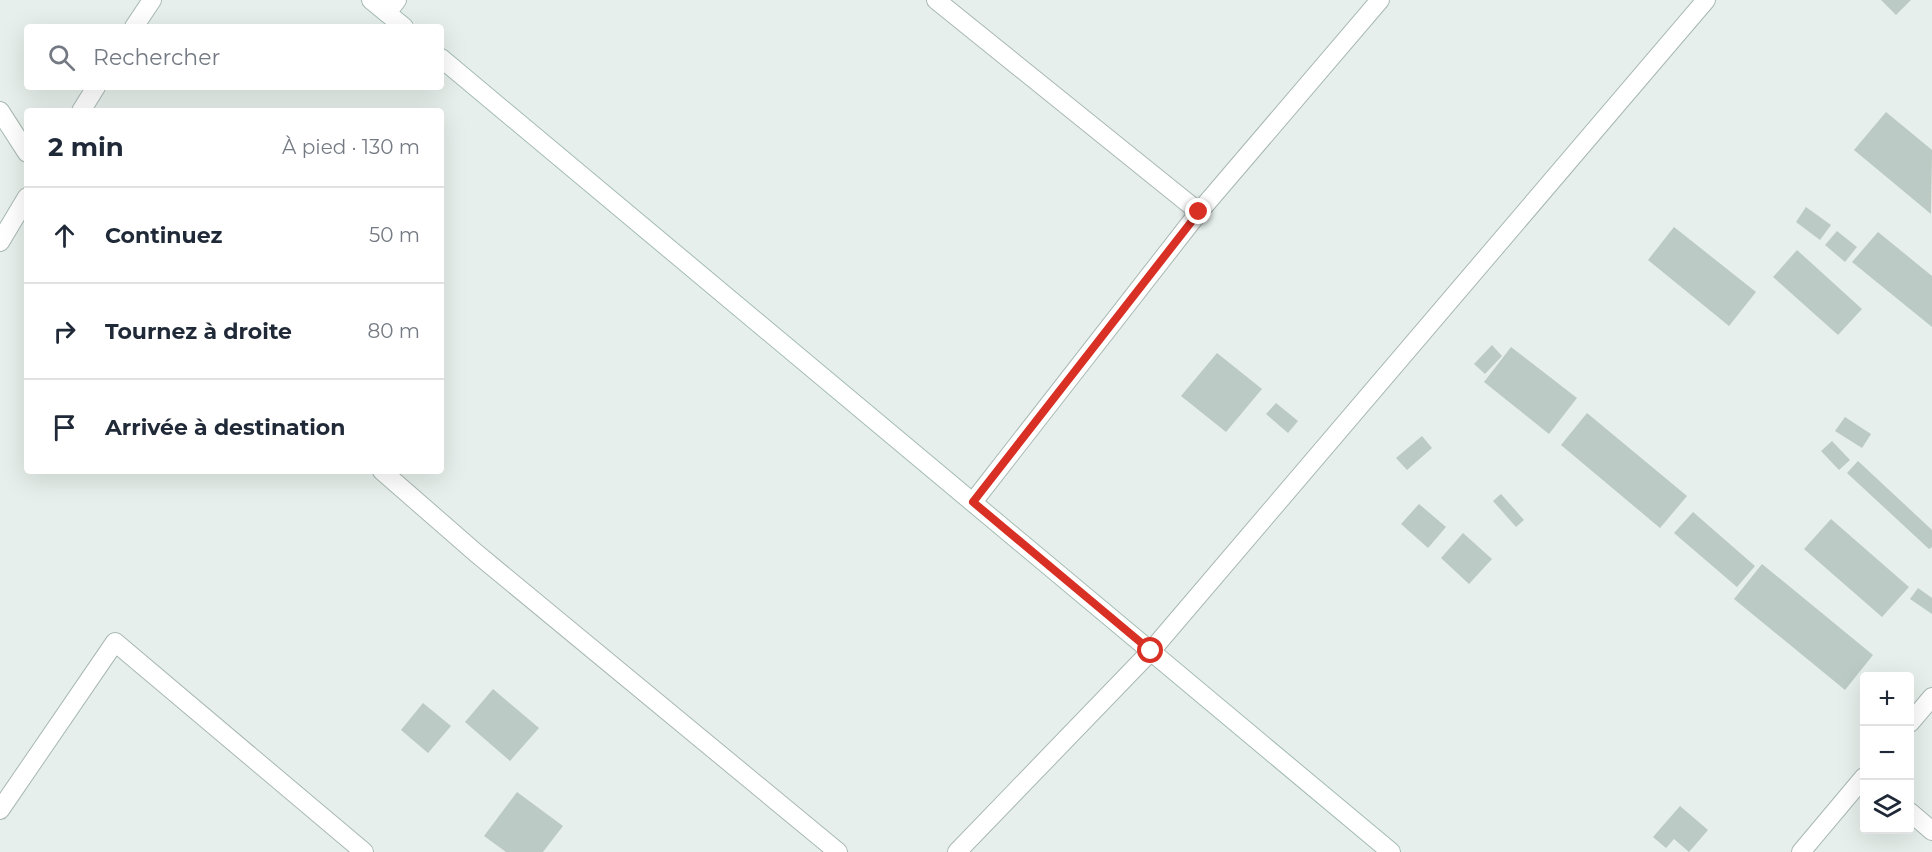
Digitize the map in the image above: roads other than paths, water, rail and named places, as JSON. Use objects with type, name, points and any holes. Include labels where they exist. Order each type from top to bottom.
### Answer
[{"type":"street","points":[[136,24],[152,0]]},
{"type":"street","points":[[371,0],[392,6],[402,24]]},
{"type":"street","points":[[936,0],[1199,212]]},
{"type":"street","points":[[973,502],[1199,212],[1380,0]]},
{"type":"street","points":[[957,852],[1151,651],[1706,0]]},
{"type":"street","points":[[444,61],[1392,852]]},
{"type":"street","points":[[83,108],[94,90]]},
{"type":"street","points":[[0,111],[24,148]]},
{"type":"street","points":[[0,242],[24,202]]},
{"type":"street","points":[[385,474],[476,553],[838,852]]},
{"type":"street","points":[[0,810],[115,642],[364,852]]},
{"type":"street","points":[[1914,718],[1932,697]]},
{"type":"street","points":[[1801,852],[1861,780]]},
{"type":"street","points":[[1914,815],[1932,831]]}]
